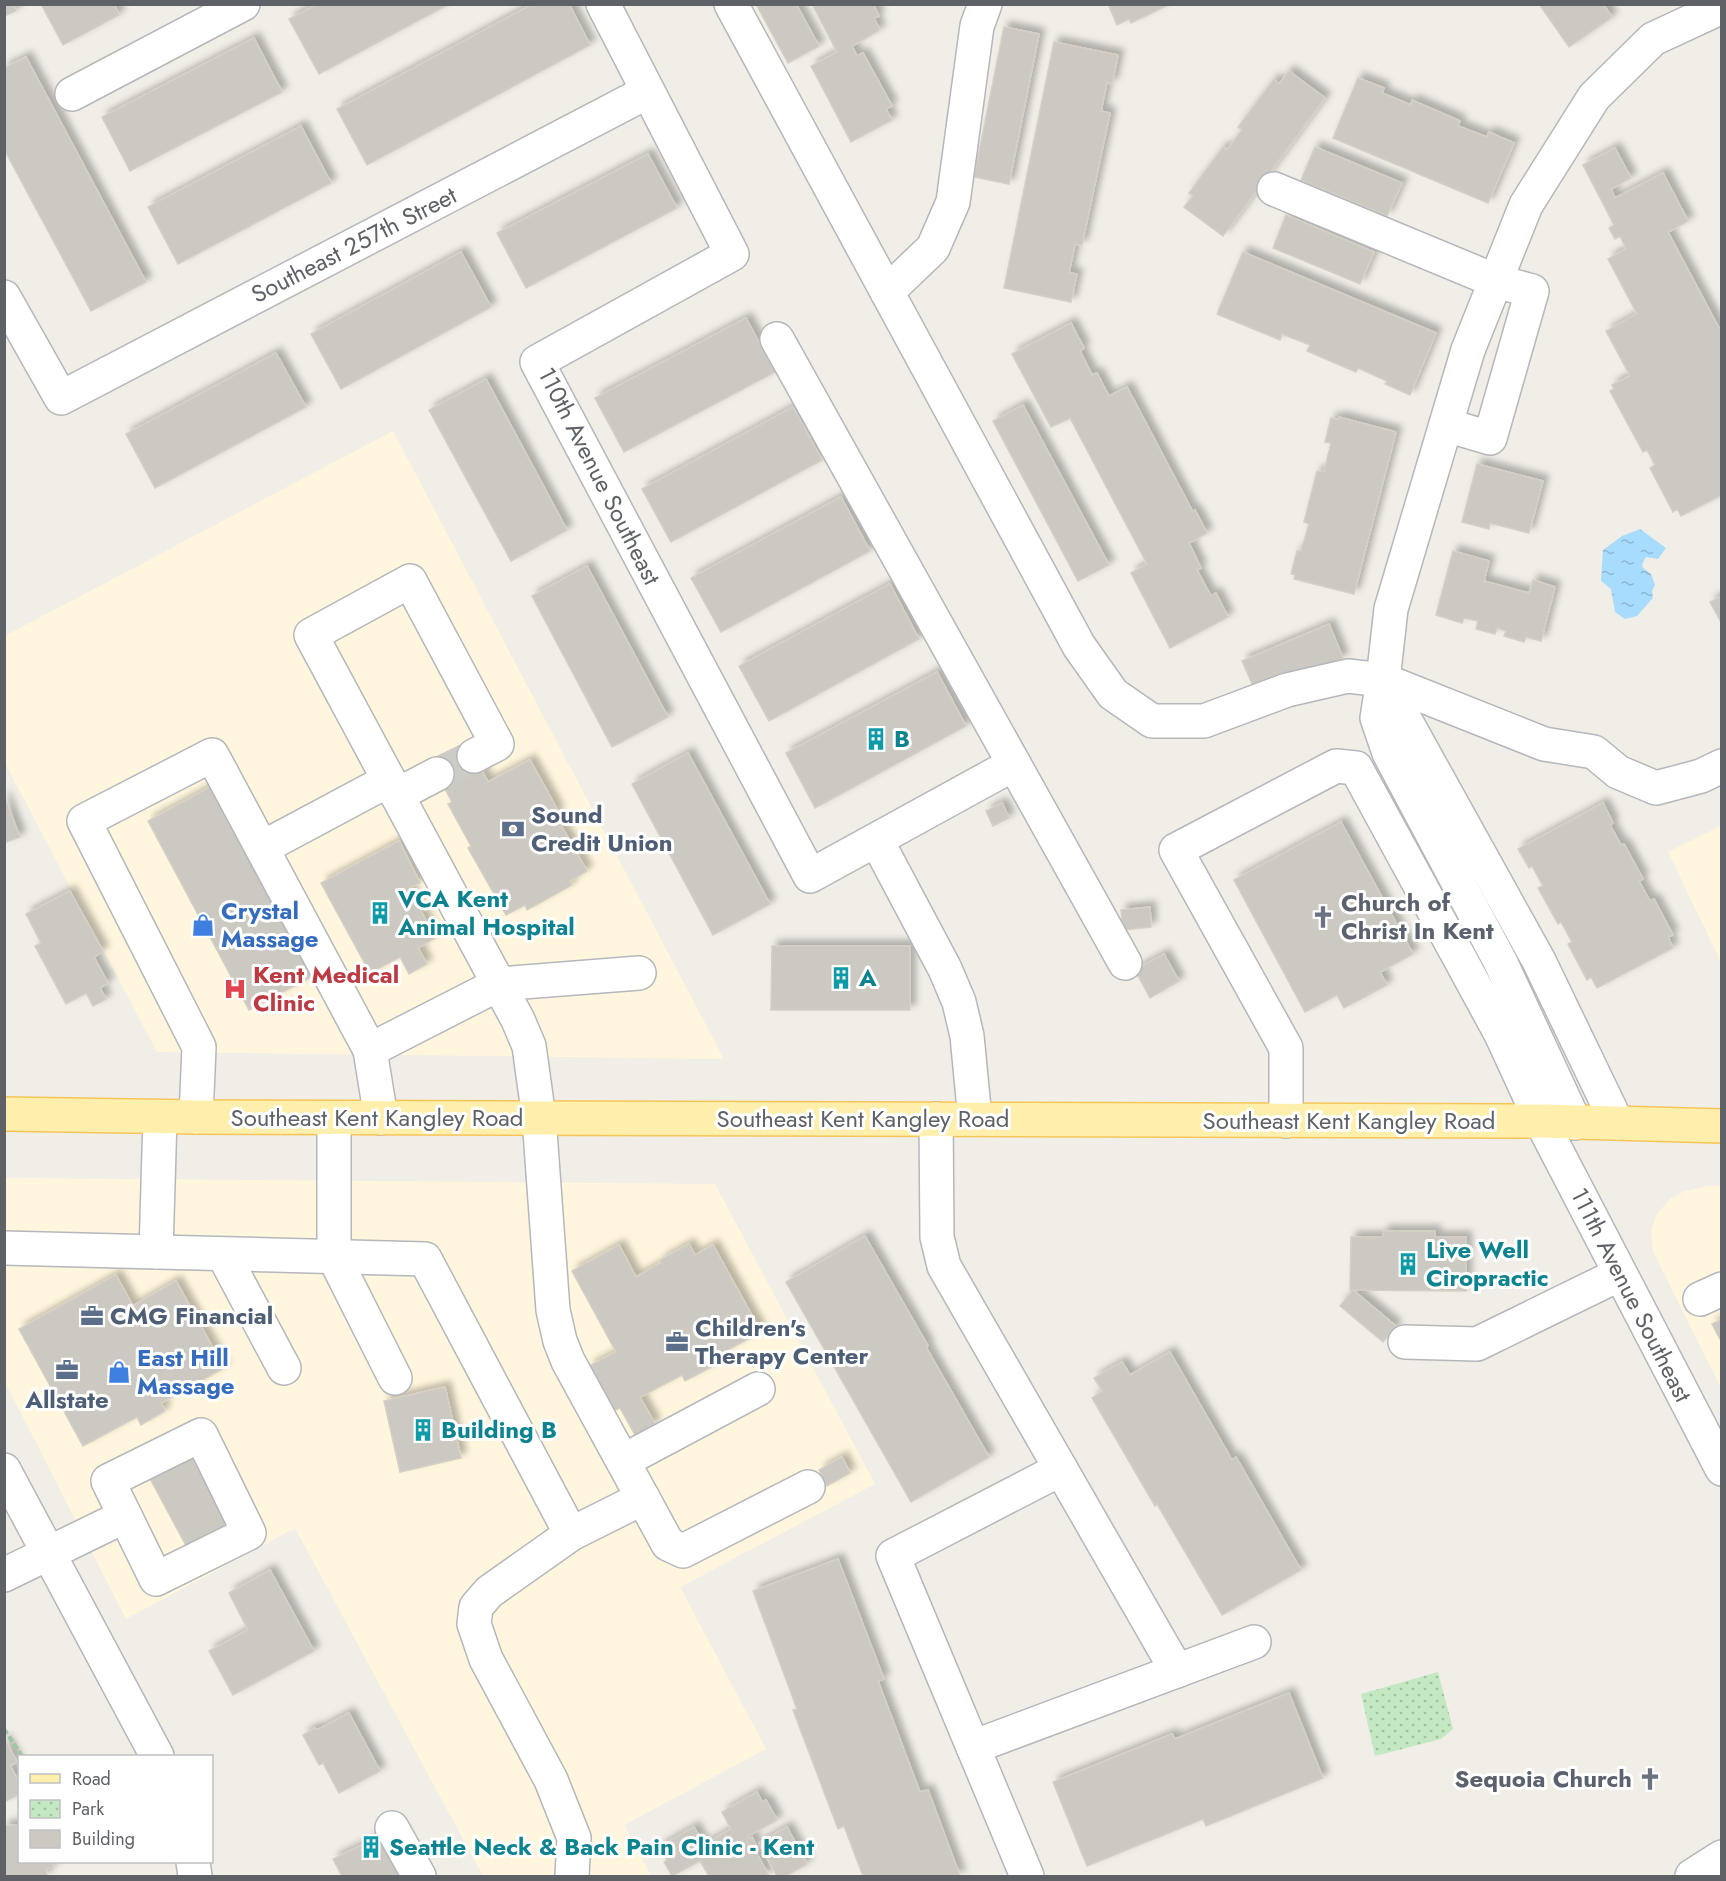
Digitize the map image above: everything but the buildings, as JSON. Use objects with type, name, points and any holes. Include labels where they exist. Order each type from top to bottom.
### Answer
[{"type":"main road","name":"Southeast Kent Kangley Road","points":[[4,1114],[334,1118],[1541,1120],[1575,1123],[1722,1126]]},
{"type":"street","points":[[72,94],[243,4]]},
{"type":"street","name":"110th Avenue Southeast","points":[[603,4],[732,254],[537,362],[810,876],[877,841]]},
{"type":"street","points":[[731,4],[1079,646],[1113,694],[1152,721],[1204,721],[1287,690],[1348,676],[1383,680],[1544,744],[1594,752],[1618,772],[1656,788],[1701,776],[1722,766]]},
{"type":"street","points":[[887,292],[933,248],[953,202],[977,26],[986,4]]},
{"type":"street","points":[[1575,1123],[1500,961],[1389,753],[1377,718],[1391,609],[1468,350],[1526,205],[1594,97],[1675,15],[1722,7]]},
{"type":"street","name":"Southeast 257th Street","points":[[4,297],[61,398],[647,92]]},
{"type":"street","points":[[1274,189],[1496,281],[1532,291],[1490,438],[1446,425]]},
{"type":"street","points":[[777,339],[1125,963]]},
{"type":"street","points":[[474,756],[497,744],[410,581],[311,635],[499,984],[529,1046],[539,1118],[553,1310],[560,1341],[568,1361],[668,1544],[683,1551],[808,1487]]},
{"type":"street","points":[[1383,680],[1539,961],[1617,1123]]},
{"type":"street","points":[[196,1117],[199,1047],[84,821],[212,755],[370,1050],[381,1118]]},
{"type":"street","points":[[975,1119],[967,1036],[959,1002],[945,969],[877,841],[1014,764]]},
{"type":"street","name":"111th Avenue Southeast","points":[[1286,1121],[1287,1048],[1176,850],[1336,766],[1356,768],[1501,1034],[1541,1120],[1722,1468]]},
{"type":"street","points":[[262,848],[393,787],[437,774]]},
{"type":"street","points":[[370,1050],[499,984],[639,973]]},
{"type":"street","points":[[156,1252],[160,1117]]},
{"type":"street","points":[[334,1118],[334,1257],[395,1378]]},
{"type":"street","points":[[936,1119],[937,1237],[945,1266],[1177,1671]]},
{"type":"street","points":[[4,1248],[425,1259],[571,1534]]},
{"type":"street","points":[[223,1254],[284,1368]]},
{"type":"street","points":[[1405,1342],[1477,1344],[1620,1274]]},
{"type":"street","points":[[623,1461],[758,1389]]},
{"type":"street","points":[[201,1435],[249,1533],[156,1579],[125,1516],[108,1481],[201,1435]]},
{"type":"street","points":[[1027,1876],[893,1556],[1061,1469]]},
{"type":"street","points":[[4,1470],[156,1755]]},
{"type":"street","points":[[572,1876],[574,1838],[551,1780],[486,1659],[474,1624],[476,1607],[489,1592],[571,1534],[643,1498]]},
{"type":"street","points":[[4,1575],[125,1516]]},
{"type":"street","points":[[973,1747],[1254,1642]]},
{"type":"street","points":[[392,1828],[419,1876]]},
{"type":"street","points":[[1692,1876],[1722,1857]]},
{"type":"path","points":[[4,1729],[21,1755]]},
{"type":"shaded area","points":[[393,431],[724,1059],[157,1052],[5,763],[5,636]]},
{"type":"shaded area","points":[[1721,826],[1721,962],[1668,852]]},
{"type":"shaded area","points":[[5,1178],[715,1184],[875,1484],[680,1587],[766,1749],[624,1825],[651,1876],[483,1876],[295,1528],[126,1619],[5,1382]]},
{"type":"shaded area","points":[[1721,1186],[1721,1388],[1653,1251],[1651,1231],[1657,1214],[1670,1199],[1685,1191]]},
{"type":"green space","points":[[1438,1672],[1453,1729],[1441,1739],[1375,1756],[1361,1694]]},
{"type":"water","points":[[1640,529],[1666,548],[1658,559],[1646,557],[1642,565],[1651,574],[1655,585],[1652,591],[1653,598],[1637,616],[1625,619],[1615,612],[1611,589],[1601,581],[1603,550],[1622,536]]},
{"type":"tunnel","points":[[437,774],[474,756]]},
{"type":"place","name":"B","points":[[876,739]]},
{"type":"place","name":"Sound Credit Union","points":[[513,829]]},
{"type":"place","name":"VCA Kent Animal Hospital","points":[[380,913]]},
{"type":"place","name":"Church of Christ In Kent","points":[[1323,917]]},
{"type":"place","name":"Crystal Massage","points":[[203,925]]},
{"type":"place","name":"A","points":[[841,978]]},
{"type":"place","name":"Kent Medical Clinic","points":[[235,989]]},
{"type":"place","name":"Live Well Ciropractic","points":[[1408,1264]]},
{"type":"place","name":"CMG Financial","points":[[92,1316]]},
{"type":"place","name":"Children's Therapy Center","points":[[677,1342]]},
{"type":"place","name":"Allstate","points":[[67,1370]]},
{"type":"place","name":"East Hill Massage","points":[[119,1372]]},
{"type":"place","name":"Building B","points":[[423,1430]]},
{"type":"place","name":"Sequoia Church","points":[[1650,1779]]},
{"type":"place","name":"Seattle Neck & Back Pain Clinic - Kent","points":[[371,1847]]}]
